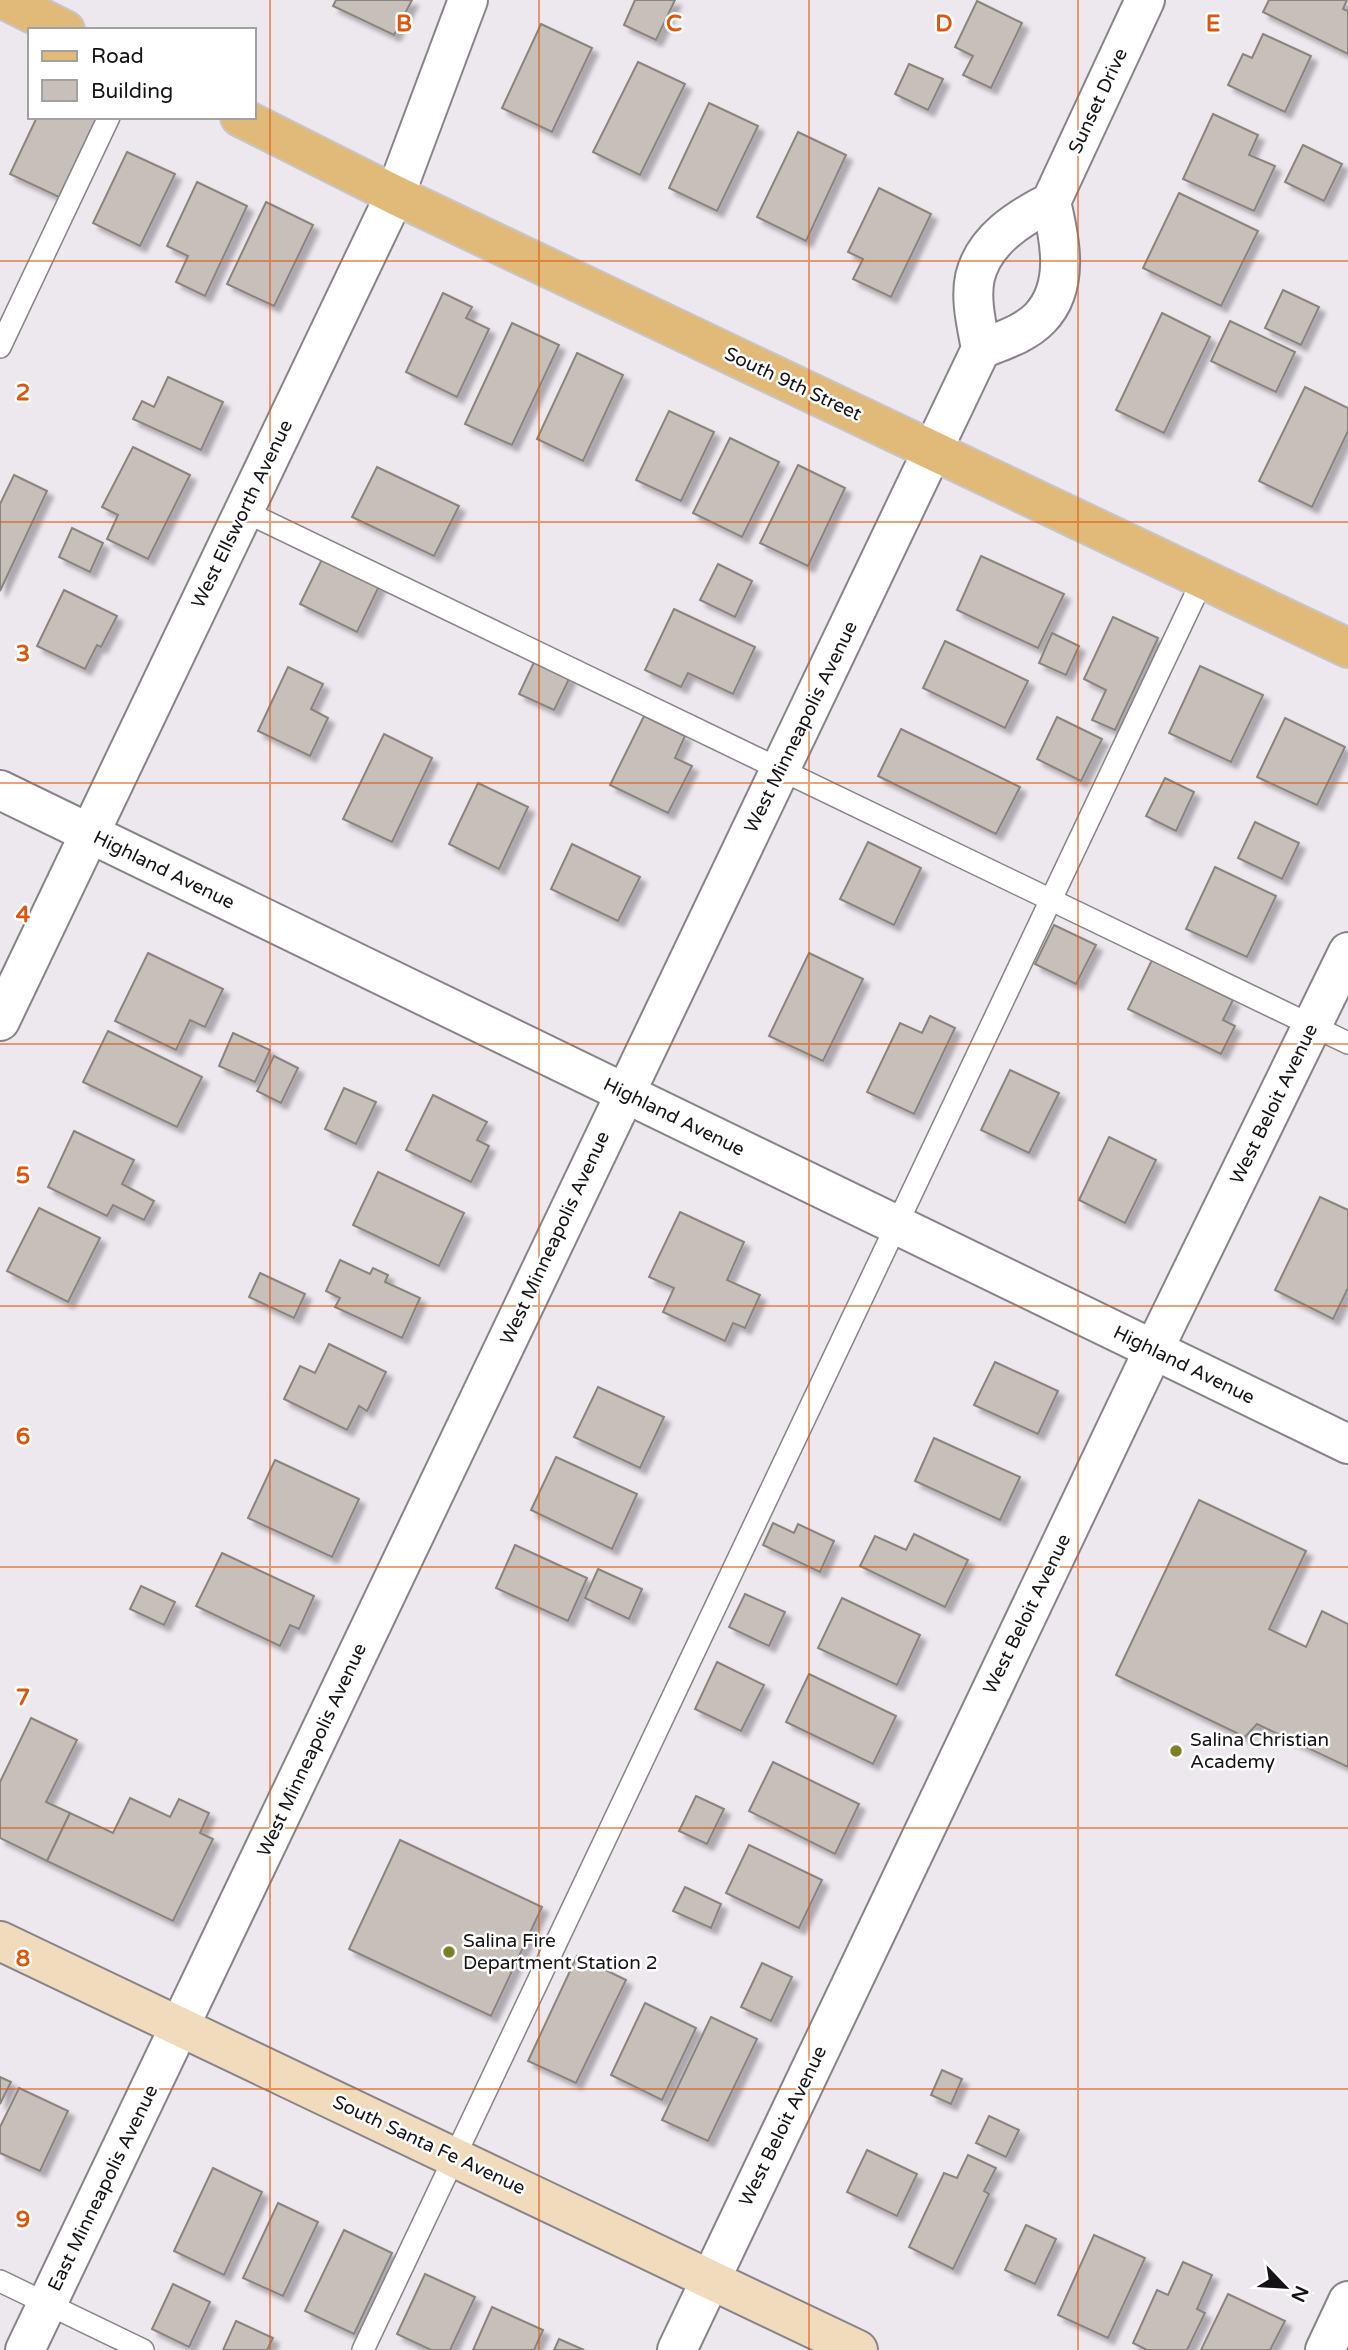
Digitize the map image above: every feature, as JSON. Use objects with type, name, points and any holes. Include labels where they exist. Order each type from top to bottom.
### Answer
[{"type":"main road","points":[[5,0],[61,28]]},
{"type":"main road","name":"South 9th Street","points":[[244,119],[396,195],[1348,648]]},
{"type":"main road","name":"South Santa Fe Avenue","points":[[0,1941],[858,2350]]},
{"type":"street","name":"West Ellsworth Avenue","points":[[0,1021],[396,195],[468,0]]},
{"type":"street","name":"Sunset Drive","points":[[1051,202],[1145,0]]},
{"type":"street","points":[[934,451],[981,349],[974,311],[975,279],[983,256],[1000,235],[1023,216],[1051,202],[1060,238],[1060,271],[1055,294],[1040,318],[1017,334],[981,349]]},
{"type":"street","name":"West Minneapolis Avenue","points":[[180,2026],[624,1093],[934,451]]},
{"type":"street","name":"Highland Avenue","points":[[0,790],[1348,1444]]},
{"type":"street","name":"West Beloit Avenue","points":[[677,2350],[1153,1350],[1348,952]]},
{"type":"street","name":"East Minneapolis Avenue","points":[[25,2350],[180,2026]]},
{"type":"street","points":[[1325,2350],[1348,2301]]},
{"type":"lane","points":[[0,347],[108,119]]},
{"type":"lane","points":[[244,511],[1348,1043]]},
{"type":"lane","points":[[363,2350],[1203,579]]},
{"type":"lane","points":[[0,2281],[143,2350]]},
{"type":"building","points":[[336,0],[412,0],[394,35],[333,6]]},
{"type":"building","points":[[635,0],[675,0],[656,40],[624,25]]},
{"type":"building","points":[[1269,0],[1347,0],[1343,9],[1348,11],[1348,54],[1263,12]]},
{"type":"building","points":[[977,1],[1022,23],[991,88],[963,75],[973,56],[955,47]]},
{"type":"building","points":[[541,24],[592,48],[552,132],[502,108]]},
{"type":"building","points":[[1263,34],[1311,56],[1285,112],[1228,85],[1243,54],[1252,58]]},
{"type":"building","points":[[638,62],[685,84],[640,175],[593,152]]},
{"type":"building","points":[[909,64],[943,79],[928,110],[895,94]]},
{"type":"building","points":[[709,103],[758,126],[717,211],[669,188]]},
{"type":"building","points":[[1213,114],[1258,135],[1249,155],[1275,166],[1254,211],[1183,179]]},
{"type":"building","points":[[36,119],[96,120],[59,197],[10,174]]},
{"type":"building","points":[[798,132],[846,155],[806,241],[757,217]]},
{"type":"building","points":[[1303,145],[1342,164],[1324,201],[1285,182]]},
{"type":"building","points":[[127,152],[175,174],[140,246],[93,223]]},
{"type":"building","points":[[197,182],[247,206],[205,296],[176,282],[188,256],[167,246]]},
{"type":"building","points":[[879,188],[931,214],[891,297],[853,279],[863,259],[848,252]]},
{"type":"building","points":[[1179,193],[1258,231],[1221,306],[1143,268]]},
{"type":"building","points":[[266,202],[313,225],[274,306],[227,284]]},
{"type":"building","points":[[1283,290],[1319,307],[1301,345],[1265,328]]},
{"type":"building","points":[[443,293],[472,307],[466,318],[489,329],[457,397],[406,372]]},
{"type":"building","points":[[1162,313],[1210,337],[1164,433],[1116,410]]},
{"type":"building","points":[[1230,321],[1295,352],[1276,392],[1211,361]]},
{"type":"building","points":[[512,323],[559,345],[512,445],[465,424]]},
{"type":"building","points":[[577,353],[623,375],[583,461],[537,439]]},
{"type":"building","points":[[168,377],[223,402],[201,450],[133,419],[142,401],[154,407]]},
{"type":"building","points":[[1305,387],[1348,408],[1348,431],[1312,507],[1259,481]]},
{"type":"building","points":[[669,411],[714,432],[681,501],[636,480]]},
{"type":"building","points":[[730,438],[779,462],[742,537],[693,513]]},
{"type":"building","points":[[133,447],[190,475],[148,559],[107,539],[118,515],[102,507]]},
{"type":"building","points":[[798,465],[845,488],[808,566],[760,543]]},
{"type":"building","points":[[377,467],[459,506],[434,556],[352,517]]},
{"type":"building","points":[[14,475],[47,491],[0,591],[0,504]]},
{"type":"building","points":[[72,528],[103,543],[90,572],[59,557]]},
{"type":"building","points":[[325,553],[382,580],[357,632],[300,604]]},
{"type":"building","points":[[981,556],[1064,594],[1038,648],[957,610]]},
{"type":"building","points":[[718,564],[752,581],[735,617],[700,600]]},
{"type":"building","points":[[64,590],[117,616],[101,647],[97,645],[85,669],[37,646]]},
{"type":"building","points":[[674,609],[755,647],[733,694],[688,673],[681,687],[645,670]]},
{"type":"building","points":[[1113,617],[1158,638],[1115,730],[1092,720],[1106,690],[1084,679]]},
{"type":"building","points":[[1052,633],[1079,646],[1066,675],[1039,663]]},
{"type":"building","points":[[945,641],[1028,681],[1005,728],[923,688]]},
{"type":"building","points":[[535,660],[570,677],[554,710],[519,694]]},
{"type":"building","points":[[1200,666],[1263,695],[1231,762],[1169,733]]},
{"type":"building","points":[[288,667],[323,684],[311,709],[328,718],[310,756],[258,731]]},
{"type":"building","points":[[644,716],[685,736],[675,758],[692,766],[668,813],[610,785]]},
{"type":"building","points":[[1057,717],[1102,739],[1081,781],[1037,759]]},
{"type":"building","points":[[1285,718],[1345,747],[1317,805],[1257,777]]},
{"type":"building","points":[[901,729],[1020,787],[996,834],[878,776]]},
{"type":"building","points":[[384,734],[432,758],[392,842],[343,819]]},
{"type":"building","points":[[1165,778],[1194,792],[1176,831],[1146,816]]},
{"type":"building","points":[[478,783],[528,807],[499,869],[449,844]]},
{"type":"building","points":[[1255,822],[1299,843],[1282,879],[1238,858]]},
{"type":"building","points":[[868,842],[921,868],[894,925],[840,899]]},
{"type":"building","points":[[572,844],[640,877],[618,921],[551,889]]},
{"type":"building","points":[[1215,867],[1276,896],[1247,957],[1186,929]]},
{"type":"building","points":[[1054,925],[1096,945],[1076,984],[1035,964]]},
{"type":"building","points":[[148,953],[223,989],[205,1027],[190,1020],[176,1050],[115,1021]]},
{"type":"building","points":[[809,953],[863,979],[823,1061],[769,1036]]},
{"type":"building","points":[[1152,960],[1233,1000],[1223,1020],[1235,1026],[1221,1054],[1128,1009]]},
{"type":"building","points":[[930,1016],[955,1028],[914,1114],[867,1092],[900,1023],[922,1033]]},
{"type":"building","points":[[108,1031],[202,1077],[177,1127],[83,1082]]},
{"type":"building","points":[[233,1033],[270,1050],[255,1082],[219,1066]]},
{"type":"building","points":[[274,1056],[298,1068],[281,1103],[257,1091]]},
{"type":"building","points":[[1010,1070],[1059,1093],[1029,1153],[981,1130]]},
{"type":"building","points":[[344,1088],[376,1102],[356,1144],[325,1129]]},
{"type":"building","points":[[433,1095],[487,1122],[477,1140],[489,1146],[471,1182],[406,1150]]},
{"type":"building","points":[[74,1131],[134,1160],[122,1184],[154,1201],[144,1220],[113,1205],[107,1216],[48,1187]]},
{"type":"building","points":[[1109,1137],[1156,1160],[1125,1223],[1079,1200]]},
{"type":"building","points":[[378,1172],[464,1213],[439,1266],[353,1225]]},
{"type":"building","points":[[1320,1197],[1348,1210],[1348,1288],[1333,1319],[1275,1290]]},
{"type":"building","points":[[39,1208],[100,1238],[68,1302],[7,1271]]},
{"type":"building","points":[[680,1212],[744,1242],[727,1280],[760,1295],[745,1328],[733,1323],[725,1341],[663,1312],[674,1288],[649,1277]]},
{"type":"building","points":[[340,1260],[370,1274],[373,1268],[388,1275],[385,1282],[420,1298],[402,1338],[335,1307],[340,1298],[326,1291]]},
{"type":"building","points":[[260,1273],[305,1294],[294,1318],[249,1297]]},
{"type":"building","points":[[329,1344],[386,1372],[367,1411],[359,1406],[347,1430],[284,1399],[300,1366],[315,1373]]},
{"type":"building","points":[[995,1362],[1058,1391],[1038,1434],[974,1405]]},
{"type":"building","points":[[598,1387],[664,1417],[640,1468],[574,1437]]},
{"type":"building","points":[[934,1438],[1020,1477],[1000,1520],[915,1481]]},
{"type":"building","points":[[556,1457],[637,1494],[612,1549],[531,1510]]},
{"type":"building","points":[[275,1460],[359,1499],[332,1557],[248,1518]]},
{"type":"building","points":[[1199,1500],[1306,1551],[1269,1629],[1306,1647],[1322,1611],[1348,1624],[1348,1767],[1257,1724],[1245,1737],[1116,1675]]},
{"type":"building","points":[[773,1523],[794,1533],[798,1524],[834,1541],[820,1572],[763,1545]]},
{"type":"building","points":[[914,1534],[968,1560],[945,1607],[860,1566],[875,1536],[906,1550]]},
{"type":"building","points":[[515,1545],[587,1578],[568,1621],[496,1588]]},
{"type":"building","points":[[222,1553],[314,1596],[299,1629],[290,1625],[280,1646],[196,1606]]},
{"type":"building","points":[[598,1569],[642,1589],[629,1619],[585,1598]]},
{"type":"building","points":[[141,1586],[175,1602],[164,1625],[130,1609]]},
{"type":"building","points":[[745,1594],[785,1612],[769,1646],[729,1627]]},
{"type":"building","points":[[842,1598],[920,1635],[897,1685],[818,1648]]},
{"type":"building","points":[[717,1662],[764,1685],[741,1731],[695,1709]]},
{"type":"building","points":[[809,1674],[896,1716],[873,1764],[786,1722]]},
{"type":"building","points":[[31,1718],[77,1740],[46,1802],[70,1813],[47,1861],[0,1838],[0,1782]]},
{"type":"building","points":[[773,1762],[859,1804],[835,1854],[749,1811]]},
{"type":"building","points":[[696,1796],[724,1809],[707,1844],[679,1831]]},
{"type":"building","points":[[130,1798],[170,1817],[179,1799],[209,1813],[200,1833],[213,1839],[173,1921],[47,1861],[70,1813],[113,1833]]},
{"type":"building","points":[[400,1840],[542,1907],[491,2016],[349,1949]]},
{"type":"building","points":[[749,1845],[822,1880],[799,1928],[726,1893]]},
{"type":"building","points":[[685,1887],[721,1904],[711,1928],[673,1911]]},
{"type":"building","points":[[577,1956],[626,1980],[576,2083],[528,2061]]},
{"type":"building","points":[[762,1963],[792,1977],[771,2021],[741,2007]]},
{"type":"building","points":[[645,2003],[696,2028],[662,2100],[611,2075]]},
{"type":"building","points":[[711,2017],[757,2039],[708,2141],[662,2120]]},
{"type":"building","points":[[942,2070],[962,2079],[951,2104],[931,2095]]},
{"type":"building","points":[[0,2077],[11,2082],[0,2104]]},
{"type":"building","points":[[19,2088],[68,2111],[40,2171],[0,2153],[0,2127]]},
{"type":"building","points":[[989,2116],[1019,2130],[1006,2157],[976,2143]]},
{"type":"building","points":[[867,2150],[917,2174],[897,2216],[847,2192]]},
{"type":"building","points":[[968,2155],[996,2168],[984,2191],[989,2194],[953,2269],[909,2247],[944,2173],[957,2178]]},
{"type":"building","points":[[213,2168],[262,2192],[224,2275],[174,2251]]},
{"type":"building","points":[[278,2203],[318,2222],[283,2296],[243,2278]]},
{"type":"building","points":[[1026,2225],[1056,2239],[1035,2284],[1005,2270]]},
{"type":"building","points":[[344,2230],[392,2253],[354,2334],[305,2311]]},
{"type":"building","points":[[1094,2235],[1145,2258],[1108,2338],[1058,2315]]},
{"type":"building","points":[[1183,2262],[1212,2275],[1197,2309],[1205,2313],[1187,2350],[1147,2350],[1133,2343],[1157,2290],[1168,2295]]},
{"type":"building","points":[[425,2274],[475,2297],[450,2350],[431,2350],[397,2334]]},
{"type":"building","points":[[173,2284],[210,2302],[189,2347],[152,2329]]},
{"type":"building","points":[[1228,2294],[1285,2321],[1270,2350],[1201,2350]]},
{"type":"building","points":[[492,2307],[543,2330],[534,2350],[473,2350]]},
{"type":"building","points":[[236,2321],[273,2338],[267,2350],[223,2350]]},
{"type":"building","points":[[559,2339],[584,2350],[554,2350]]},
{"type":"place","name":"Salina Christian Academy","points":[[1176,1751]]},
{"type":"place","name":"Salina Fire Department Station 2","points":[[449,1952]]}]
